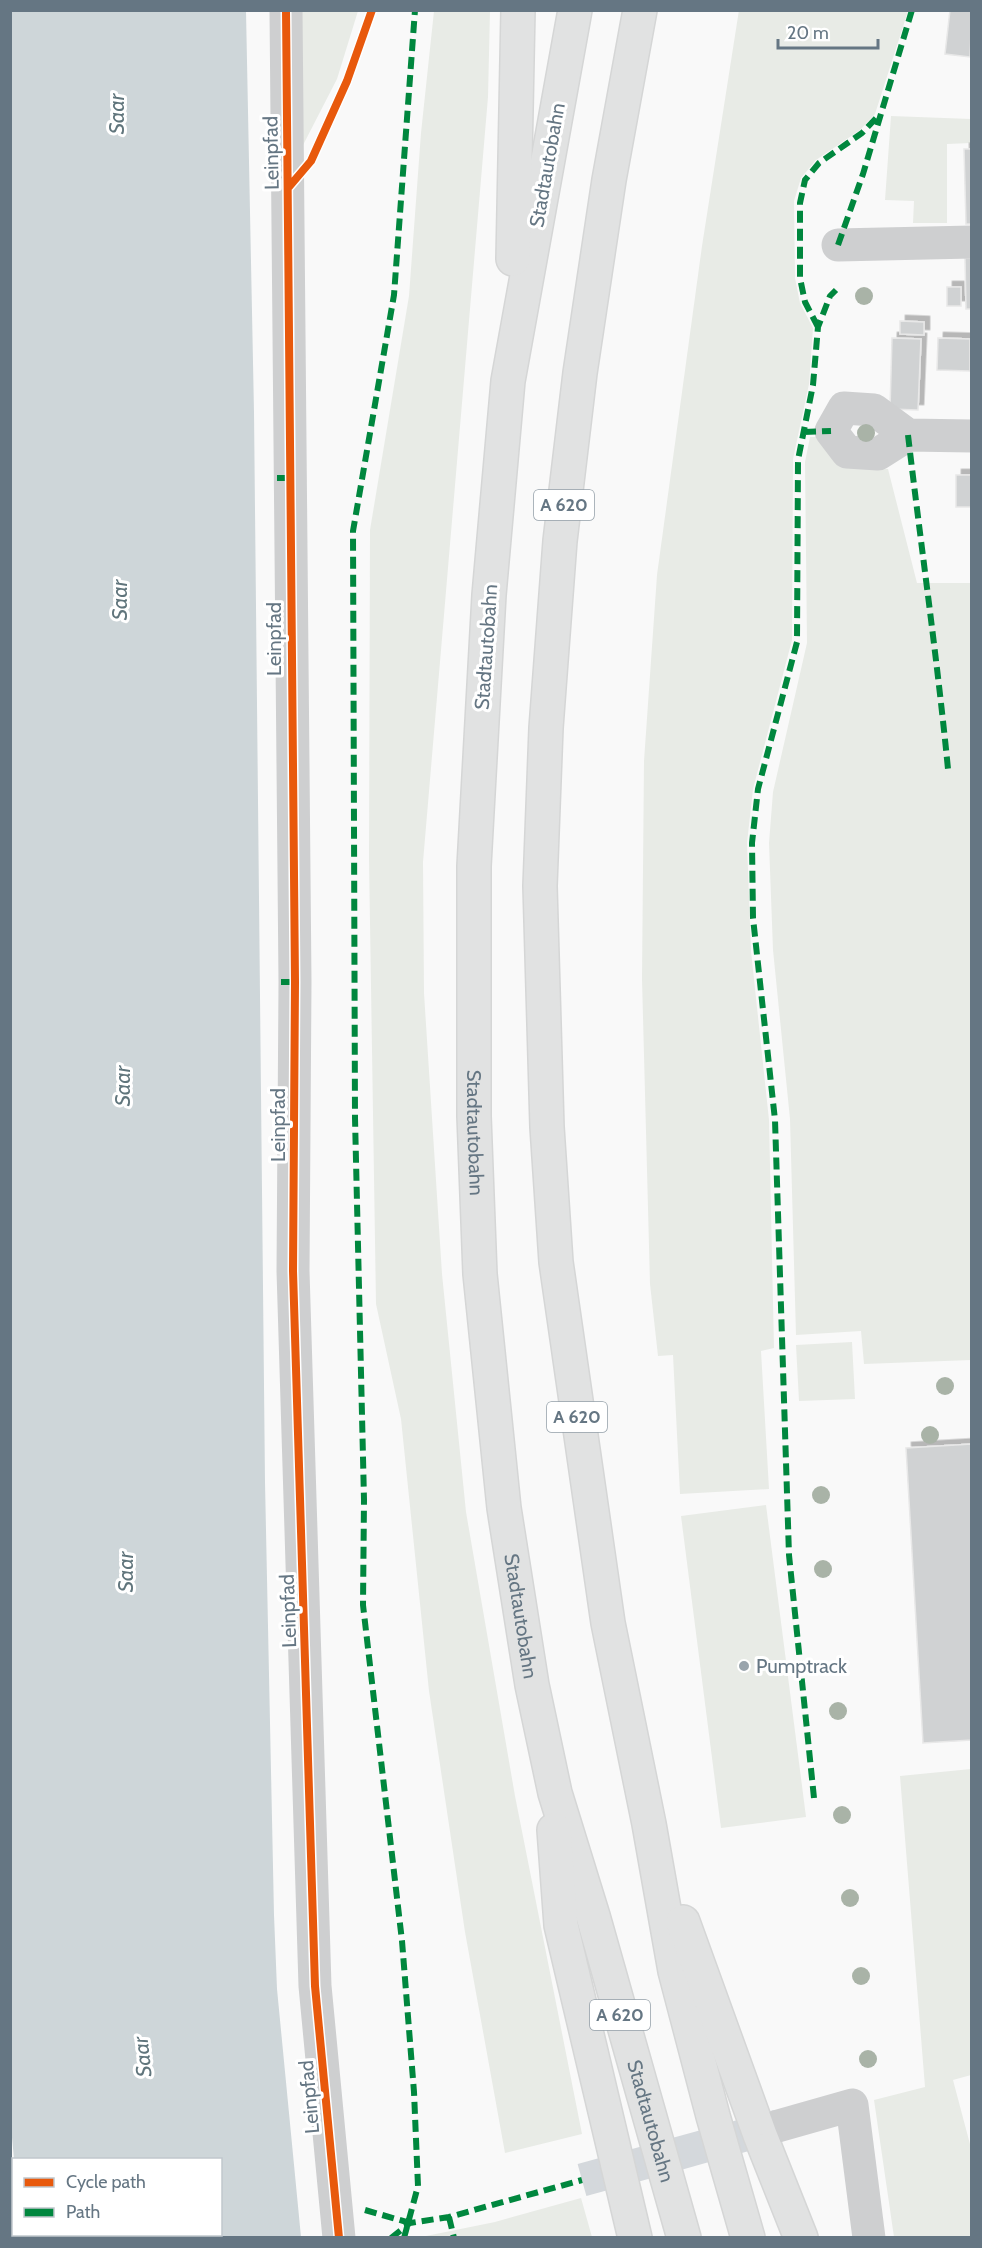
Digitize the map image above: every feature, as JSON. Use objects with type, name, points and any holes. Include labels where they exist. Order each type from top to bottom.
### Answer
[{"type":"highway","points":[[508,381],[518,10]]},
{"type":"highway","name":"Stadtautobahn","points":[[575,10],[508,381],[495,524],[479,748],[474,866],[474,1116],[480,1274],[504,1508],[532,1685],[555,1793],[593,1916],[684,2238]]},
{"type":"highway","name":"A 620","points":[[640,10],[609,180],[580,373],[560,541],[546,728],[540,886],[547,1127],[556,1262],[608,1623],[649,1824],[675,1971],[748,2238]]},
{"type":"highway","points":[[555,1793],[554,1852],[561,1925],[635,2238]]},
{"type":"highway","points":[[649,1824],[760,2135],[801,2238]]},
{"type":"street","name":"Leinpfad","points":[[286,10],[295,982],[293,1271],[315,1986],[339,2238]]},
{"type":"street","points":[[838,245],[972,242]]},
{"type":"street","points":[[908,435],[972,436]]},
{"type":"street","points":[[778,2126],[852,2105],[869,2238]]},
{"type":"shaded area","points":[[739,10],[908,11],[875,114],[860,130],[816,160],[801,178],[794,201],[795,278],[800,303],[813,328],[809,384],[793,459],[792,640],[753,789],[747,843],[751,951],[769,1120],[774,1348],[761,1351],[769,1489],[680,1494],[673,1355],[658,1356],[650,1284],[642,979],[644,761],[657,575],[702,246]]},
{"type":"shaded area","points":[[300,11],[358,11],[337,79],[301,149]]},
{"type":"shaded area","points":[[434,11],[490,11],[488,97],[423,862],[424,993],[442,1274],[466,1512],[515,1796],[582,2134],[505,2153],[465,1932],[429,1691],[401,1419],[376,1304],[369,859],[370,530],[409,296],[421,133]]},
{"type":"shaded area","points":[[891,116],[971,119],[971,143],[947,144],[947,223],[913,223],[914,201],[885,200]]},
{"type":"shaded area","points":[[810,437],[819,437],[840,464],[888,469],[917,583],[971,583],[971,1360],[864,1364],[861,1331],[796,1335],[790,1119],[773,950],[769,843],[773,792],[807,643],[805,462]]},
{"type":"shaded area","points":[[852,1342],[855,1399],[799,1401],[796,1345]]},
{"type":"shaded area","name":"Pumptrack","points":[[766,1505],[806,1817],[721,1828],[681,1516]]},
{"type":"shaded area","points":[[971,1769],[971,2075],[953,2080],[971,2148],[971,2237],[894,2237],[874,2100],[925,2087],[900,1776]]},
{"type":"shaded area","points":[[581,2198],[592,2237],[421,2237],[495,2222]]},
{"type":"water","name":"Saar","points":[[10,11],[246,11],[254,412],[265,1482],[274,1915],[277,1989],[301,2237],[21,2237],[222,2236],[222,2158],[14,2158],[10,2116]]},
{"type":"building","points":[[950,10],[972,10],[970,57],[945,54]]},
{"type":"building","points":[[964,149],[972,149],[972,224],[966,224]]},
{"type":"building","points":[[965,258],[972,258],[972,309],[966,309]]},
{"type":"building","points":[[947,287],[961,287],[961,306],[947,306]]},
{"type":"building","points":[[900,321],[924,322],[924,335],[900,334]]},
{"type":"building","points":[[892,338],[921,339],[918,410],[890,409]]},
{"type":"building","points":[[938,338],[970,339],[970,371],[937,370]]},
{"type":"building","points":[[956,475],[972,475],[972,507],[956,507]]},
{"type":"building","points":[[972,1444],[972,1740],[923,1743],[906,1448]]},
{"type":"tunnel","points":[[582,2180],[778,2126]]},
{"type":"marked path","points":[[404,2238],[418,2186],[414,2092],[402,1941],[363,1605],[364,1500],[355,1118],[353,531],[394,295],[415,10]]},
{"type":"marked path","points":[[838,245],[863,174],[912,10]]},
{"type":"marked path","points":[[818,327],[805,302],[800,278],[800,203],[805,180],[819,163],[862,133],[879,115]]},
{"type":"marked path","points":[[814,1798],[789,1555],[775,1120],[753,918],[752,843],[758,789],[797,642],[798,460],[813,385],[818,327],[830,296],[836,290]]},
{"type":"marked path","points":[[804,432],[831,431]]},
{"type":"marked path","points":[[908,435],[948,769]]},
{"type":"marked path","points":[[277,478],[290,478]]},
{"type":"marked path","points":[[281,982],[295,982]]},
{"type":"marked path","points":[[391,2238],[410,2223],[449,2217],[582,2180]]},
{"type":"marked path","points":[[365,2210],[410,2223]]},
{"type":"marked path","points":[[449,2217],[454,2238]]},
{"type":"cycle path","points":[[286,10],[295,982],[293,1271],[315,1986],[339,2238]]},
{"type":"cycle path","points":[[288,188],[311,161],[347,81],[372,10]]},
{"type":"place","name":"Pumptrack","points":[[744,1666]]}]
